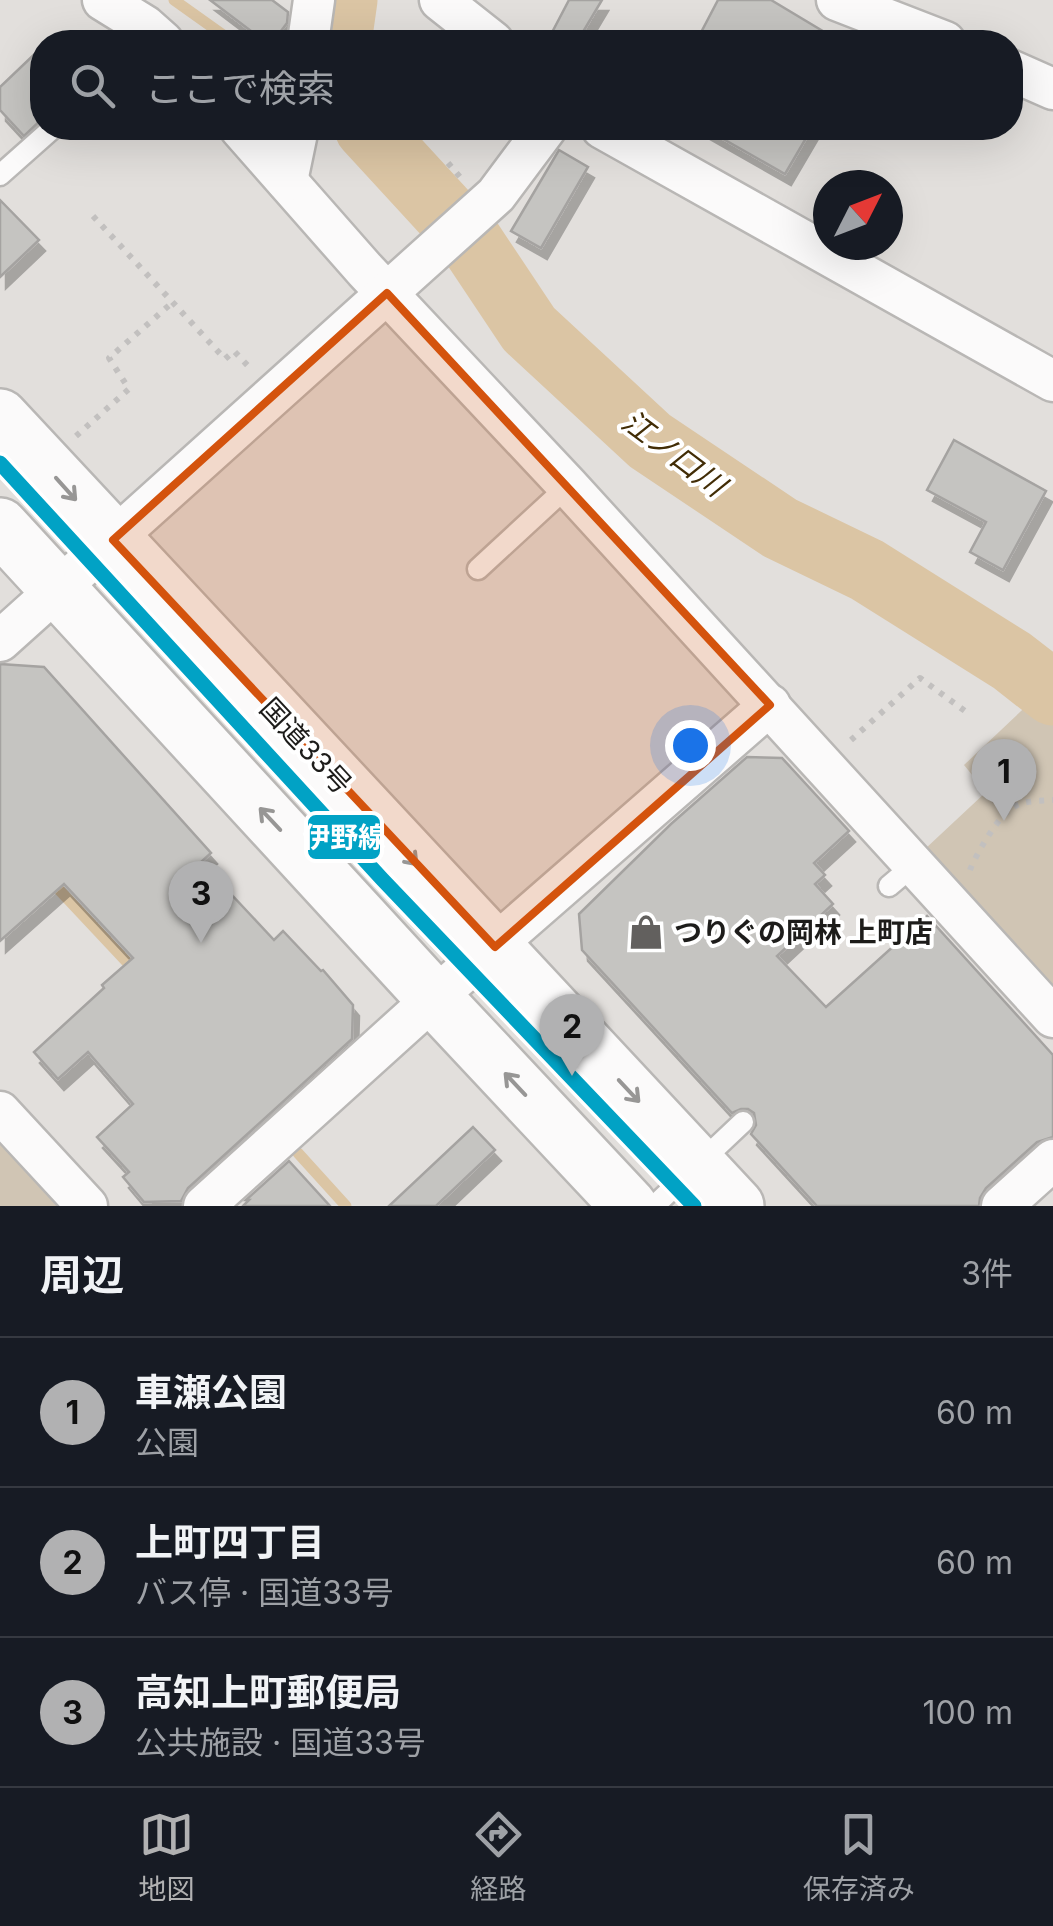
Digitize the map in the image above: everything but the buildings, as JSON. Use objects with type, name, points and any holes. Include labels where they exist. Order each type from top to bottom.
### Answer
[{"type":"highway","name":"国道33号","points":[[0,416],[736,1206]]},
{"type":"highway","points":[[0,526],[629,1206]]},
{"type":"street","points":[[103,0],[140,30]]},
{"type":"street","points":[[310,30],[314,0]]},
{"type":"street","points":[[440,0],[477,30]]},
{"type":"street","points":[[837,0],[914,30]]},
{"type":"street","points":[[1023,75],[1053,88]]},
{"type":"street","points":[[251,140],[388,294],[770,705],[823,765],[902,875],[952,904],[1053,1017]]},
{"type":"street","points":[[288,180],[296,140]]},
{"type":"street","points":[[0,641],[496,195],[537,140]]},
{"type":"street","points":[[623,140],[1053,381]]},
{"type":"street","points":[[204,1206],[434,998],[770,705]]},
{"type":"street","points":[[0,1112],[87,1206]]},
{"type":"street","points":[[1002,1206],[1053,1160]]},
{"type":"lane","points":[[0,175],[39,140]]},
{"type":"lane","points":[[478,569],[568,486]]},
{"type":"lane","points":[[654,1206],[743,1122]]},
{"type":"path","points":[[93,216],[225,360],[234,351],[275,395]]},
{"type":"path","points":[[75,437],[129,389],[109,358],[174,302]]},
{"type":"path","points":[[823,765],[920,678],[965,711]]},
{"type":"path","points":[[952,904],[976,855],[1010,808],[1053,800]]},
{"type":"highlighted area","points":[[387,293],[770,705],[495,947],[113,540]]},
{"type":"shaded area","points":[[1038,695],[1053,707],[1053,992],[925,849],[986,792],[964,765]]},
{"type":"shaded area","points":[[0,1143],[58,1206],[0,1206]]},
{"type":"waterway","points":[[174,0],[216,30]]},
{"type":"waterway","name":"江ノ口川","points":[[341,30],[345,0]]},
{"type":"waterway","name":"江ノ口川","points":[[378,140],[469,239],[529,329],[650,441],[780,528],[867,570],[1012,661],[1053,693]]},
{"type":"waterway","points":[[48,878],[138,974]]},
{"type":"waterway","points":[[298,1153],[346,1206]]},
{"type":"transit line","name":"伊野線","points":[[0,463],[382,879],[694,1206]]},
{"type":"place","name":"車瀬公園","points":[[1004,821]]},
{"type":"place","name":"つりぐの岡林 上町店","points":[[646,932]]},
{"type":"place","name":"高知上町郵便局","points":[[201,943]]},
{"type":"place","name":"上町四丁目","points":[[572,1076]]}]
